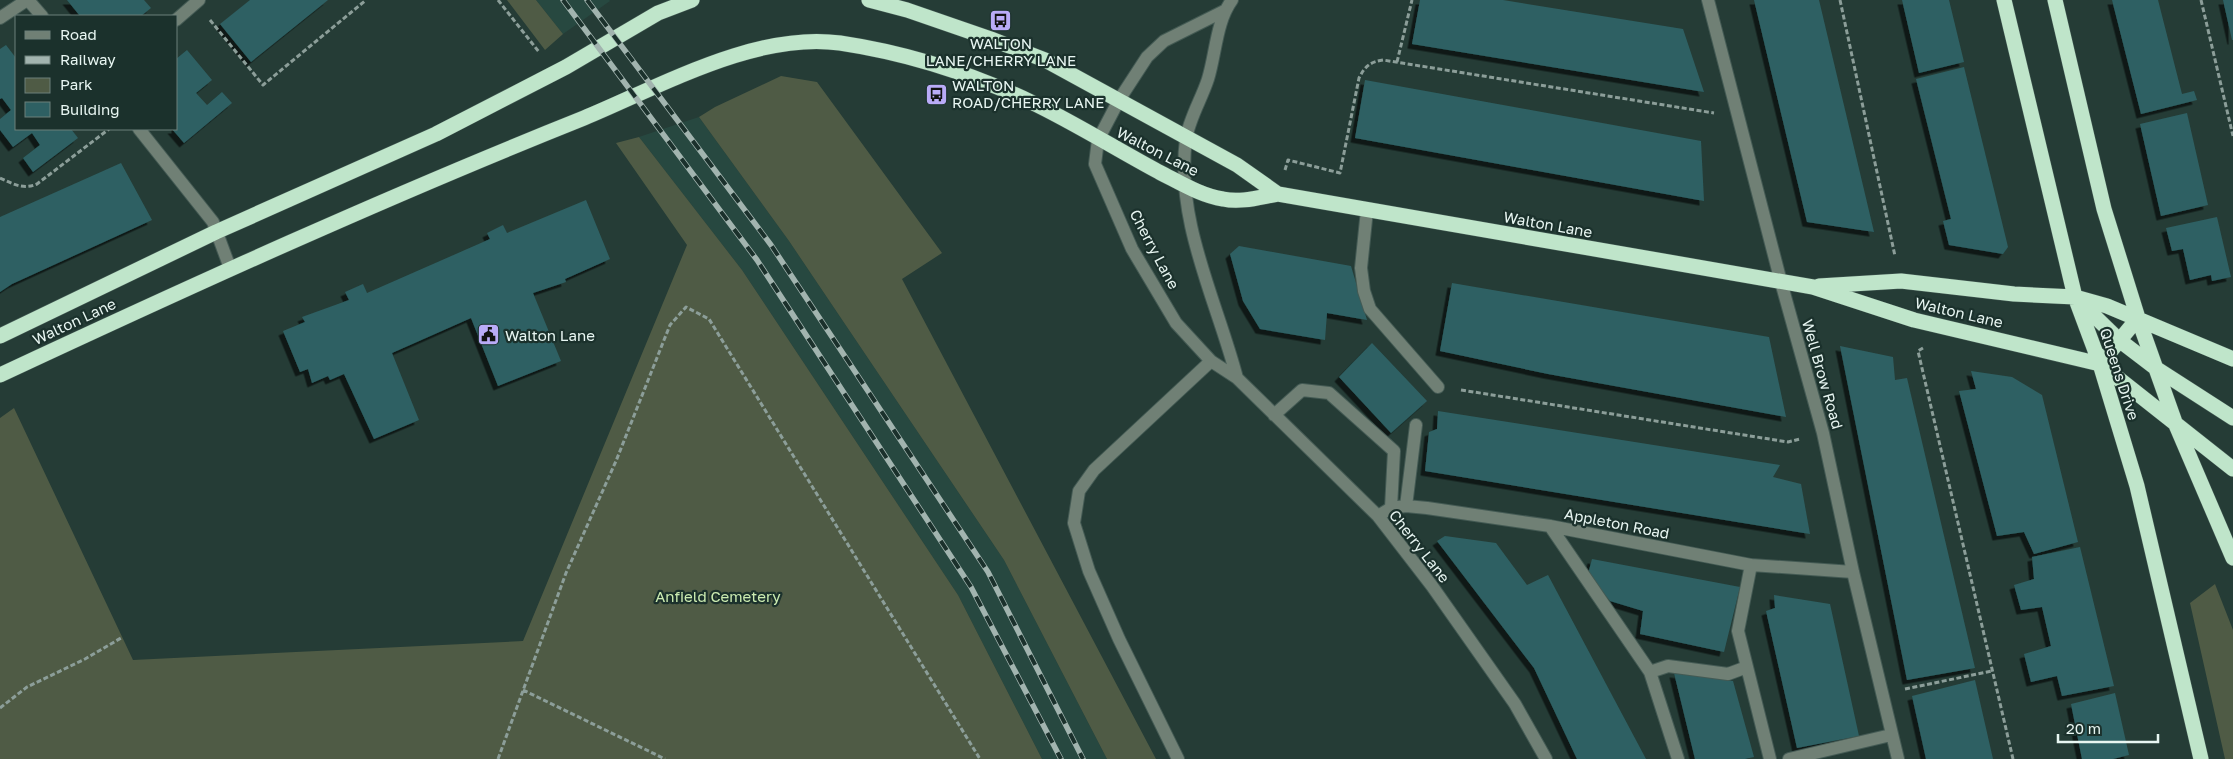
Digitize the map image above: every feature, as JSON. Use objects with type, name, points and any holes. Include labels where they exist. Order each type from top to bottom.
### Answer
[{"type":"highway","name":"Walton Lane","points":[[0,336],[216,232],[436,134],[555,72],[662,6],[692,0]]},
{"type":"highway","name":"Walton Lane","points":[[869,0],[909,5],[1045,60],[1237,165],[1278,194]]},
{"type":"highway","name":"Queens Drive","points":[[2004,0],[2075,297],[2100,364],[2137,486],[2201,759]]},
{"type":"highway","points":[[2055,0],[2104,209],[2138,318],[2176,425],[2233,558]]},
{"type":"highway","name":"Walton Lane","points":[[0,375],[230,268],[451,171],[686,74],[737,54],[786,43],[835,42],[896,52],[988,82],[1035,104],[1185,186],[1221,199],[1241,200],[1278,194],[1813,287],[1936,325],[2100,364]]},
{"type":"highway","name":"Walton Lane","points":[[1813,287],[1901,281],[2014,294],[2075,297],[2107,306],[2138,318],[2233,359]]},
{"type":"highway","points":[[2075,297],[2119,340],[2157,369],[2233,418]]},
{"type":"highway","points":[[2138,318],[2100,364],[2132,387],[2176,425],[2233,469]]},
{"type":"street","points":[[0,18],[27,0],[41,15]]},
{"type":"street","points":[[1098,140],[1119,100],[1147,57],[1164,41],[1224,11],[1232,0]]},
{"type":"street","name":"Well Brow Road","points":[[1706,0],[1738,116],[1780,282],[1823,433],[1853,572],[1898,759]]},
{"type":"street","points":[[178,18],[197,1]]},
{"type":"street","name":"Cherry Lane","points":[[1224,11],[1208,79],[1186,138],[1185,186],[1189,216],[1204,277],[1225,333],[1237,378]]},
{"type":"street","points":[[140,130],[213,222],[230,268]]},
{"type":"street","name":"Cherry Lane","points":[[1098,140],[1095,164],[1132,249],[1176,323],[1211,361],[1237,378],[1378,516],[1432,586],[1515,704],[1546,759]]},
{"type":"street","points":[[1367,210],[1360,268],[1364,291],[1370,309],[1438,387]]},
{"type":"street","points":[[1178,759],[1118,639],[1089,570],[1074,522],[1079,491],[1094,470],[1211,361]]},
{"type":"street","points":[[1274,414],[1302,390],[1329,393],[1394,451],[1391,508]]},
{"type":"street","points":[[1406,506],[1416,425]]},
{"type":"street","name":"Appleton Road","points":[[1378,516],[1391,508],[1406,506],[1550,526],[1752,565],[1853,572]]},
{"type":"street","points":[[1550,526],[1650,672],[1678,759]]},
{"type":"street","points":[[1752,565],[1738,630],[1770,759]]},
{"type":"street","points":[[1650,672],[1668,666],[1728,674],[1747,667]]},
{"type":"street","points":[[1789,759],[1891,734]]},
{"type":"path","points":[[197,1],[263,85],[366,0]]},
{"type":"path","points":[[498,0],[555,72]]},
{"type":"path","points":[[1397,62],[1412,0]]},
{"type":"path","points":[[1840,0],[1901,281]]},
{"type":"path","points":[[2201,0],[2233,136]]},
{"type":"path","points":[[1278,194],[1288,160],[1340,173],[1359,78],[1364,69],[1372,62],[1383,60],[1738,116]]},
{"type":"path","points":[[0,178],[20,187],[28,188],[37,184],[108,130]]},
{"type":"path","points":[[498,759],[566,573],[616,461],[670,325],[686,307],[709,319],[980,759]]},
{"type":"path","points":[[1936,325],[1933,342],[1918,351],[2013,759]]},
{"type":"path","points":[[1438,387],[1788,442],[1823,433]]},
{"type":"path","points":[[0,708],[27,687],[85,659],[121,638]]},
{"type":"path","points":[[1883,694],[1992,671]]},
{"type":"path","points":[[523,690],[665,759]]},
{"type":"shaded area","points":[[536,0],[609,0],[610,1],[563,34]]},
{"type":"shaded area","points":[[699,117],[789,241],[1004,560],[1107,759],[1042,759],[958,595],[742,270],[639,137]]},
{"type":"green space","points":[[507,0],[536,0],[563,34],[545,50]]},
{"type":"green space","points":[[781,76],[817,82],[942,253],[902,279],[1156,759],[1107,759],[1004,560],[789,241],[699,117],[715,107]]},
{"type":"green space","name":"Anfield Cemetery","points":[[639,137],[742,270],[958,595],[1042,759],[0,759],[0,418],[14,408],[133,660],[523,641],[687,245],[616,143]]},
{"type":"green space","points":[[2215,584],[2233,630],[2233,759],[2225,759],[2190,603]]},
{"type":"building","points":[[67,0],[144,0],[151,8],[142,15],[79,15]]},
{"type":"building","points":[[250,0],[328,0],[251,62],[220,24]]},
{"type":"building","points":[[1420,0],[1503,0],[1683,29],[1704,92],[1412,44]]},
{"type":"building","points":[[1754,0],[1819,0],[1874,232],[1807,222]]},
{"type":"building","points":[[1902,0],[1949,0],[1964,62],[1919,73]]},
{"type":"building","points":[[2112,0],[2158,0],[2182,94],[2194,91],[2197,100],[2141,114]]},
{"type":"building","points":[[2223,0],[2233,0],[2233,40],[2232,40]]},
{"type":"building","points":[[6,45],[15,57],[15,130],[72,130],[78,138],[33,172],[23,158],[40,145],[32,133],[13,147],[0,130],[0,119],[11,110],[2,98],[0,99],[0,49]]},
{"type":"building","points":[[187,50],[212,80],[196,93],[207,105],[222,92],[232,103],[184,143],[173,130],[178,130],[178,57]]},
{"type":"building","points":[[1964,67],[2008,247],[2003,254],[1949,245],[1943,221],[1951,219],[1916,79]]},
{"type":"building","points":[[1365,80],[1701,141],[1704,201],[1355,138]]},
{"type":"building","points":[[2187,113],[2208,205],[2161,216],[2140,124]]},
{"type":"building","points":[[121,163],[152,220],[12,284],[0,292],[0,217]]},
{"type":"building","points":[[586,200],[610,259],[565,279],[566,282],[533,293],[561,361],[498,386],[471,318],[392,353],[419,420],[374,439],[344,374],[330,380],[328,376],[312,383],[308,369],[300,372],[283,331],[305,322],[302,317],[349,300],[345,292],[363,284],[367,293],[490,239],[487,233],[503,225],[507,233]]},
{"type":"building","points":[[2217,217],[2231,277],[2212,281],[2211,275],[2190,280],[2183,249],[2172,251],[2166,228]]},
{"type":"building","points":[[1239,246],[1351,266],[1367,320],[1327,313],[1325,340],[1260,329],[1243,301],[1230,254]]},
{"type":"building","points":[[1452,283],[1769,337],[1786,417],[1548,374],[1440,351]]},
{"type":"building","points":[[1372,343],[1427,401],[1391,433],[1339,377]]},
{"type":"building","points":[[1840,346],[1893,357],[1895,380],[1907,378],[1975,668],[1907,680]]},
{"type":"building","points":[[1971,371],[2012,377],[2042,395],[2078,542],[2034,554],[2024,532],[1997,536],[1959,391],[1976,389]]},
{"type":"building","points":[[1438,411],[1780,465],[1773,477],[1801,484],[1810,534],[1425,471],[1429,432],[1437,429]]},
{"type":"building","points":[[1445,536],[1496,543],[1527,585],[1548,575],[1646,759],[1577,759],[1534,668],[1437,541]]},
{"type":"building","points":[[2080,547],[2114,686],[2062,696],[2057,676],[2031,682],[2024,654],[2051,646],[2042,607],[2021,610],[2014,585],[2034,579],[2032,557]]},
{"type":"building","points":[[1592,559],[1740,587],[1724,652],[1640,634],[1643,611],[1610,601],[1588,574]]},
{"type":"building","points":[[1774,595],[1830,604],[1859,736],[1797,748],[1766,611],[1775,608]]},
{"type":"building","points":[[1674,673],[1733,681],[1754,757],[1745,759],[1695,759]]},
{"type":"building","points":[[1975,680],[1993,759],[1926,759],[1912,696]]},
{"type":"building","points":[[2115,693],[2129,755],[2113,759],[2082,759],[2071,704]]},
{"type":"railway","points":[[563,0],[757,260],[971,587],[1061,759]]},
{"type":"railway","points":[[587,0],[771,245],[988,572],[1083,759]]},
{"type":"place","name":"WALTON LANE/CHERRY LANE","points":[[1001,20]]},
{"type":"place","name":"WALTON ROAD/CHERRY LANE","points":[[936,94]]},
{"type":"place","name":"Walton Lane","points":[[489,335]]}]
